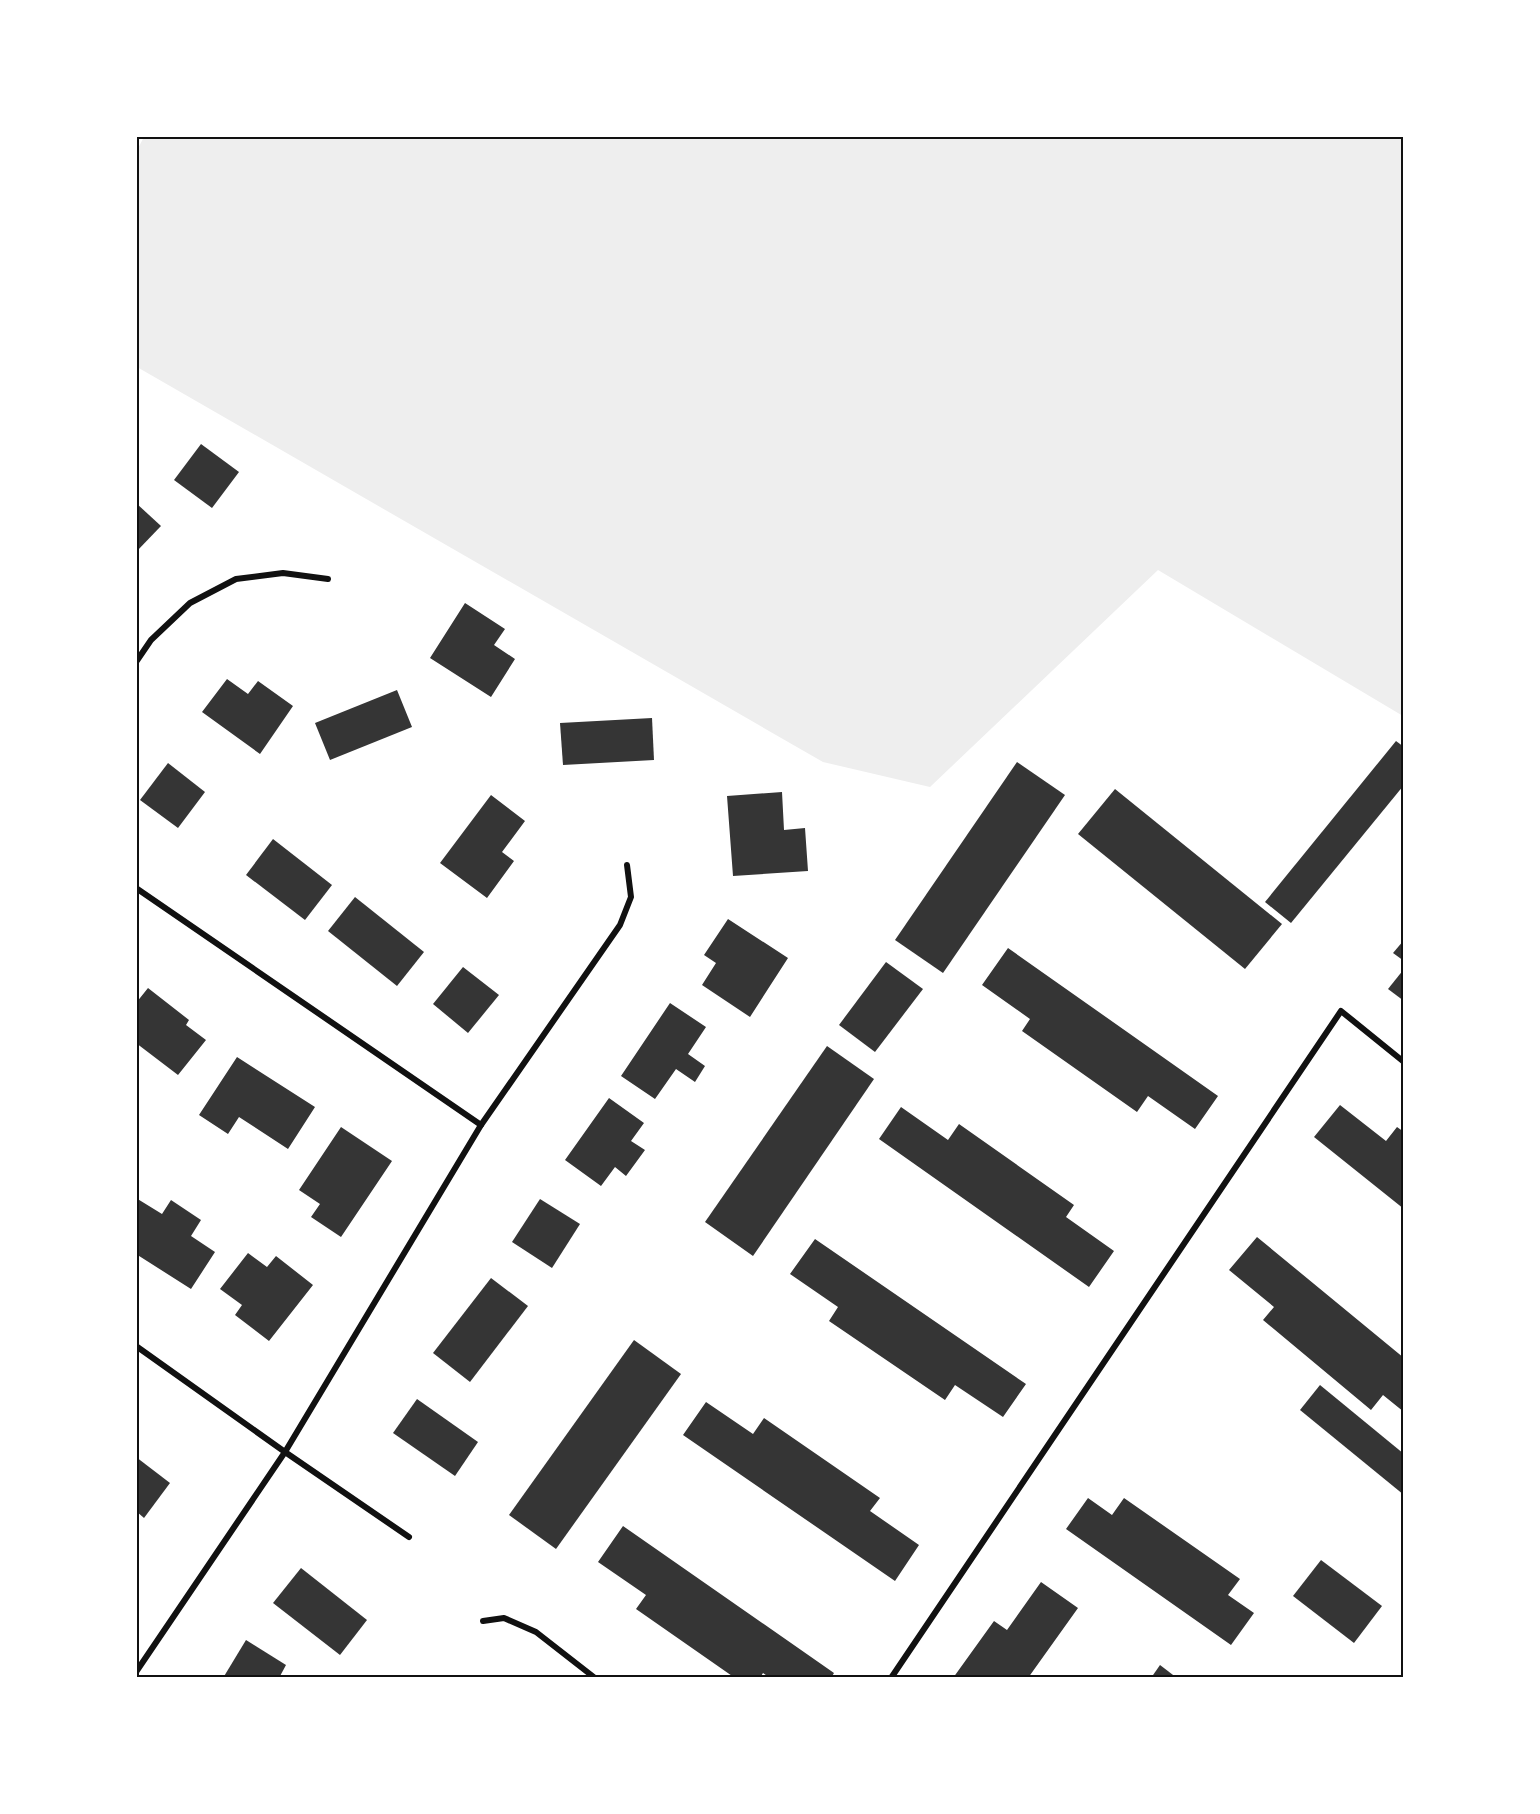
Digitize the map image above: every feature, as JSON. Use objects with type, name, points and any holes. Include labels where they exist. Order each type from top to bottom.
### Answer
[{"type":"street","points":[[136,662],[152,640],[190,603],[236,579],[283,573],[328,579]]},
{"type":"street","points":[[136,1672],[285,1452],[482,1125],[620,925],[631,897],[627,865]]},
{"type":"street","points":[[136,888],[482,1125]]},
{"type":"street","points":[[891,1677],[1341,1011],[1404,1062]]},
{"type":"street","points":[[136,1346],[409,1537]]},
{"type":"street","points":[[483,1621],[504,1618],[536,1632],[595,1677]]},
{"type":"shaded area","points":[[144,137],[1403,137],[1403,716],[1158,570],[930,787],[823,762],[137,367],[136,152]]},
{"type":"building","points":[[201,444],[239,472],[212,508],[174,480]]},
{"type":"building","points":[[136,503],[161,526],[136,552]]},
{"type":"building","points":[[465,603],[505,629],[494,645],[515,659],[491,697],[430,658]]},
{"type":"building","points":[[227,679],[248,694],[258,681],[293,706],[260,754],[202,712]]},
{"type":"building","points":[[397,690],[412,727],[330,760],[315,723]]},
{"type":"building","points":[[652,718],[654,760],[563,765],[560,723]]},
{"type":"building","points":[[1396,741],[1404,747],[1404,785],[1291,923],[1265,902]]},
{"type":"building","points":[[1017,762],[1065,795],[943,973],[895,940]]},
{"type":"building","points":[[168,763],[205,792],[178,828],[140,800]]},
{"type":"building","points":[[1115,789],[1282,924],[1245,969],[1078,834]]},
{"type":"building","points":[[782,792],[784,830],[805,828],[808,871],[733,876],[727,796]]},
{"type":"building","points":[[491,795],[525,821],[502,852],[514,861],[487,898],[440,863]]},
{"type":"building","points":[[273,839],[332,885],[305,920],[246,875]]},
{"type":"building","points":[[355,897],[424,952],[397,986],[328,931]]},
{"type":"building","points":[[728,919],[788,958],[750,1017],[702,985],[716,963],[704,955]]},
{"type":"building","points":[[1404,940],[1404,961],[1393,953]]},
{"type":"building","points":[[1008,948],[1218,1096],[1195,1129],[1148,1096],[1137,1112],[1022,1031],[1030,1019],[982,985]]},
{"type":"building","points":[[886,962],[923,989],[875,1052],[839,1025]]},
{"type":"building","points":[[463,967],[499,995],[468,1033],[433,1004]]},
{"type":"building","points":[[1404,969],[1404,1001],[1388,989]]},
{"type":"building","points":[[148,988],[189,1020],[186,1025],[206,1040],[178,1075],[136,1043],[136,1003]]},
{"type":"building","points":[[670,1003],[706,1027],[688,1054],[705,1066],[695,1082],[676,1069],[655,1099],[621,1076]]},
{"type":"building","points":[[827,1046],[874,1079],[753,1256],[705,1222]]},
{"type":"building","points":[[237,1057],[315,1107],[288,1149],[239,1117],[228,1134],[199,1115]]},
{"type":"building","points":[[609,1098],[644,1123],[631,1141],[645,1150],[626,1176],[615,1167],[601,1186],[565,1160]]},
{"type":"building","points":[[1340,1105],[1386,1141],[1397,1127],[1404,1132],[1404,1209],[1314,1137]]},
{"type":"building","points":[[901,1107],[948,1140],[959,1124],[1074,1205],[1066,1217],[1114,1251],[1089,1287],[879,1139]]},
{"type":"building","points":[[341,1127],[392,1161],[341,1237],[311,1217],[320,1204],[299,1190]]},
{"type":"building","points":[[136,1198],[162,1214],[171,1200],[201,1220],[191,1236],[215,1252],[191,1289],[136,1254]]},
{"type":"building","points":[[540,1199],[580,1224],[552,1268],[512,1242]]},
{"type":"building","points":[[1257,1237],[1404,1358],[1404,1412],[1383,1395],[1371,1410],[1263,1320],[1274,1307],[1229,1270]]},
{"type":"building","points":[[815,1239],[1026,1384],[1003,1417],[955,1385],[945,1400],[829,1321],[838,1307],[790,1274]]},
{"type":"building","points":[[248,1253],[267,1267],[276,1256],[313,1285],[269,1341],[235,1315],[242,1305],[220,1289]]},
{"type":"building","points":[[491,1278],[528,1306],[470,1382],[433,1353]]},
{"type":"building","points":[[634,1340],[681,1374],[556,1549],[509,1515]]},
{"type":"building","points":[[1320,1385],[1404,1454],[1404,1495],[1300,1410]]},
{"type":"building","points":[[417,1399],[478,1442],[455,1476],[393,1433]]},
{"type":"building","points":[[706,1402],[753,1434],[764,1418],[880,1498],[870,1511],[919,1545],[895,1581],[683,1435]]},
{"type":"building","points":[[136,1457],[170,1483],[144,1518],[136,1511]]},
{"type":"building","points":[[1088,1498],[1112,1515],[1124,1498],[1240,1579],[1228,1595],[1254,1613],[1231,1645],[1066,1529]]},
{"type":"building","points":[[623,1526],[834,1673],[831,1678],[770,1678],[763,1673],[760,1678],[735,1678],[636,1609],[646,1595],[598,1562]]},
{"type":"building","points":[[1321,1560],[1382,1606],[1354,1643],[1293,1596]]},
{"type":"building","points":[[301,1568],[367,1620],[340,1655],[273,1603]]},
{"type":"building","points":[[1041,1582],[1078,1608],[1028,1678],[953,1678],[994,1621],[1007,1630]]},
{"type":"building","points":[[246,1640],[286,1665],[279,1678],[223,1678]]},
{"type":"building","points":[[1160,1665],[1177,1678],[1151,1678]]}]
